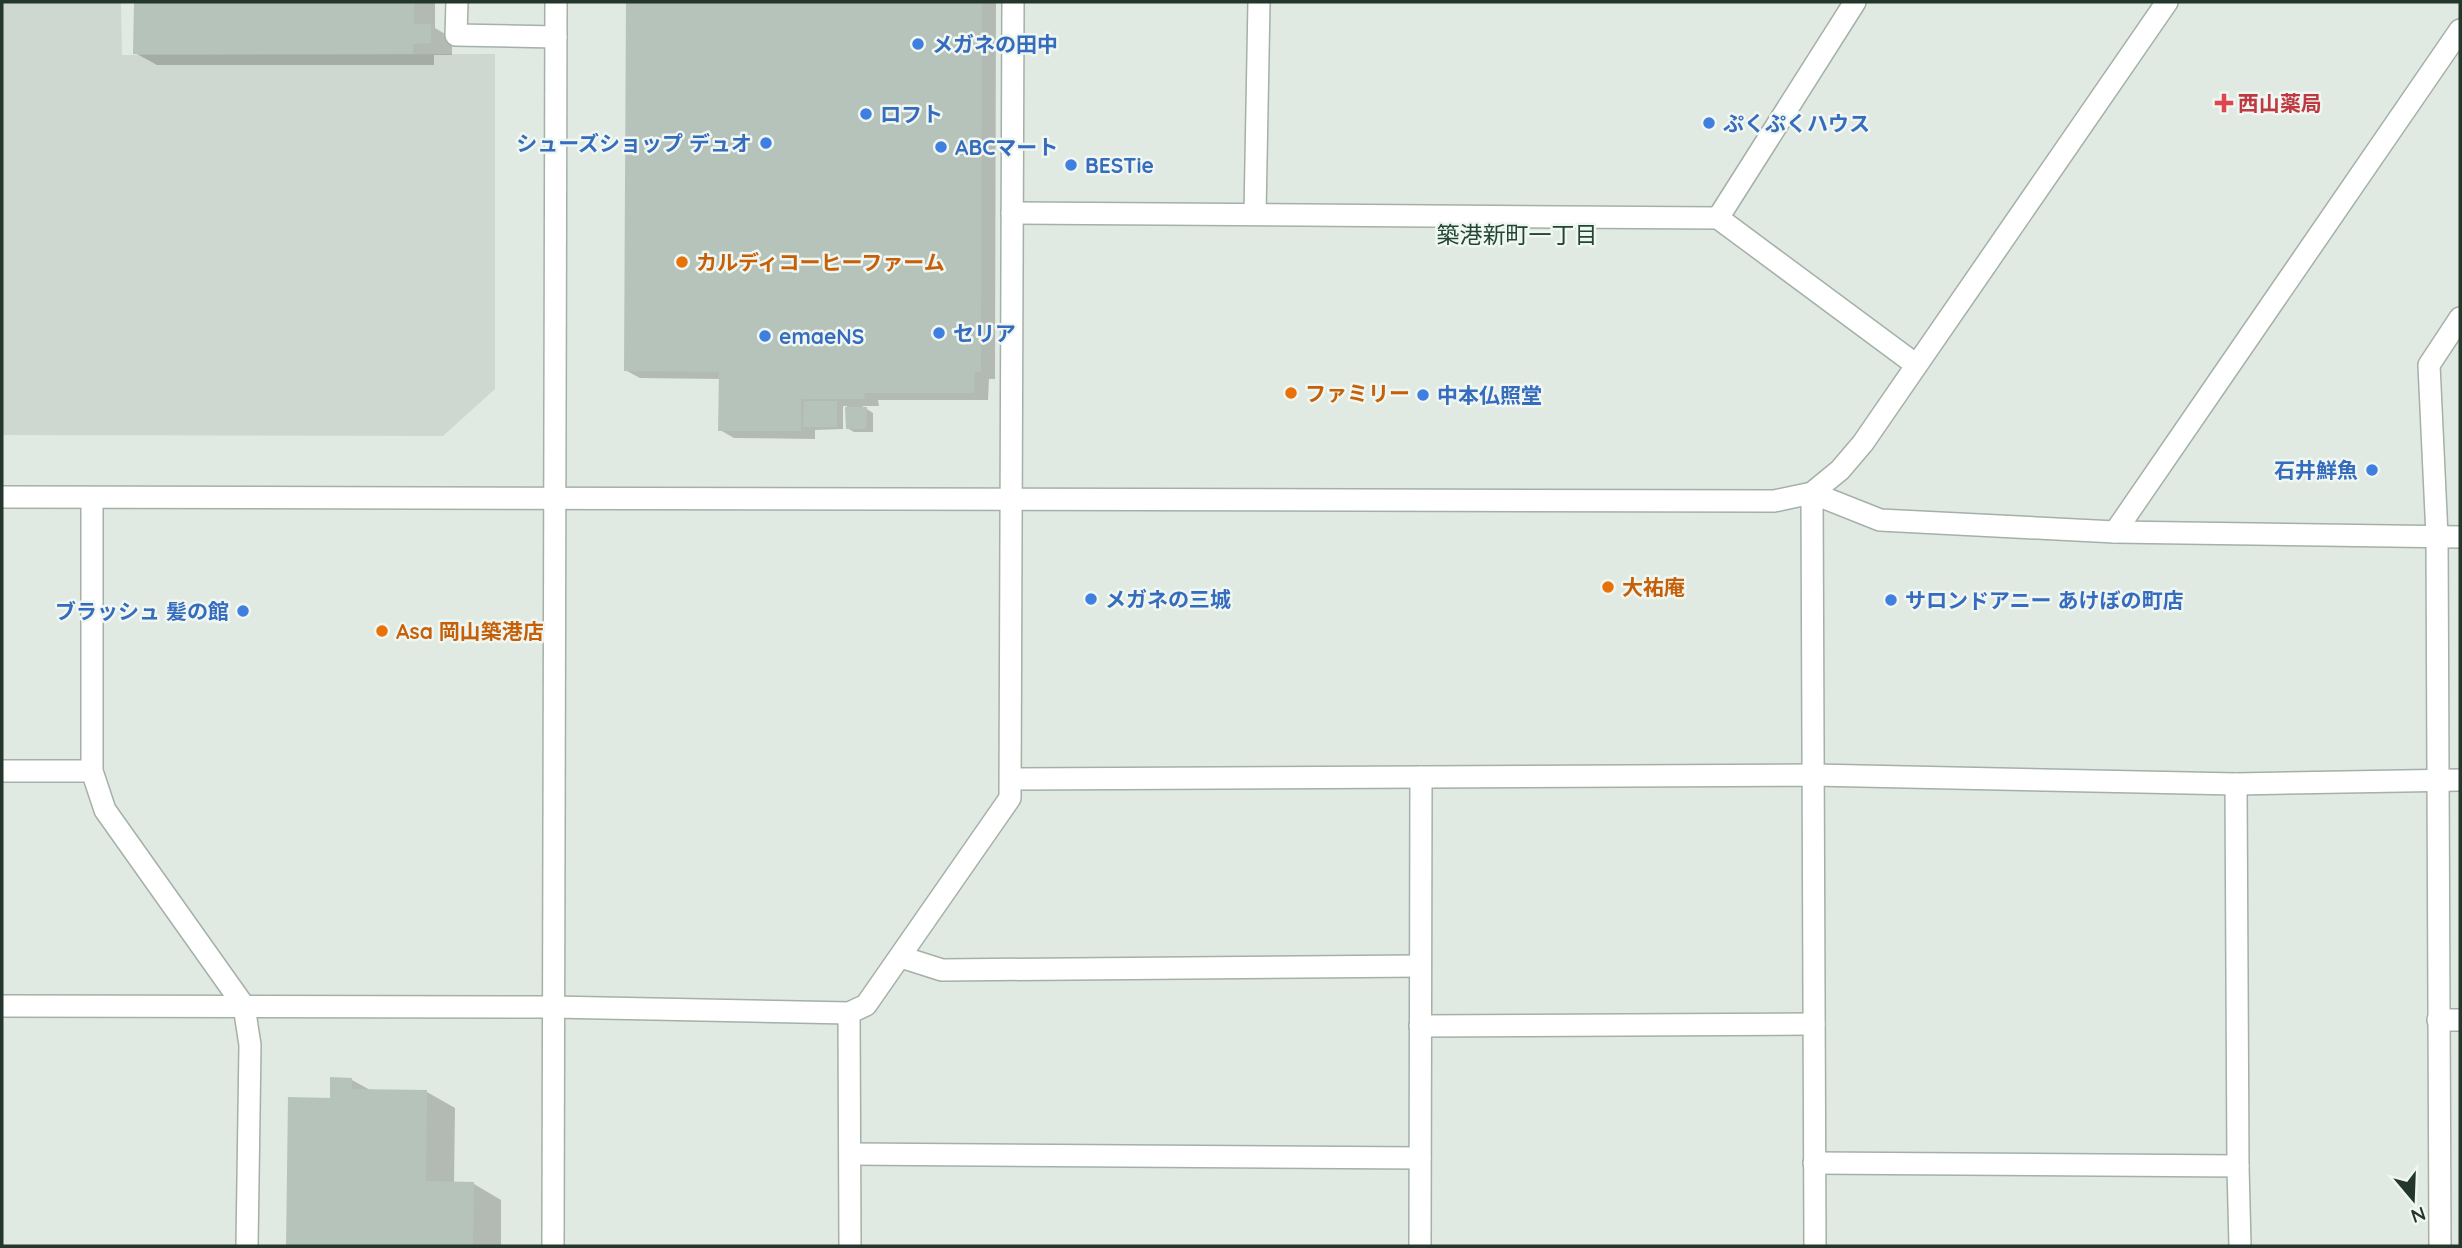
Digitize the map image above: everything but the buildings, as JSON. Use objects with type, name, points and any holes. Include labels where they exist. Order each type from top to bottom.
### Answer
[{"type":"street","points":[[457,2],[456,36],[556,37]]},
{"type":"street","points":[[553,1246],[556,2]]},
{"type":"street","points":[[2,1006],[553,1007],[849,1013],[866,1005],[1010,798],[1013,2]]},
{"type":"street","points":[[1255,214],[1259,2]]},
{"type":"street","points":[[1718,218],[1855,2]]},
{"type":"street","points":[[2,497],[1774,501],[1812,493],[1840,470],[1863,443],[2167,2]]},
{"type":"street","points":[[2115,532],[2460,30]]},
{"type":"street","points":[[1012,213],[1718,218],[1915,364]]},
{"type":"street","points":[[2440,1246],[2435,780],[2437,536],[2429,365],[2460,318]]},
{"type":"street","points":[[1812,493],[1881,520],[2115,532],[2460,537]]},
{"type":"street","points":[[1812,493],[1815,1246]]},
{"type":"street","points":[[92,498],[92,771],[105,810],[244,1006],[250,1045],[247,1246]]},
{"type":"street","points":[[2,771],[92,771]]},
{"type":"street","points":[[1011,779],[1814,775],[2236,784],[2460,780]]},
{"type":"street","points":[[1420,1246],[1421,777]]},
{"type":"street","points":[[2236,784],[2240,1246]]},
{"type":"street","points":[[901,957],[942,970],[1420,966]]},
{"type":"street","points":[[849,1013],[850,1246]]},
{"type":"street","points":[[2438,1020],[2460,1020]]},
{"type":"street","points":[[1420,1026],[1814,1024]]},
{"type":"street","points":[[850,1154],[1420,1158]]},
{"type":"street","points":[[1814,1163],[2238,1166]]},
{"type":"shaded area","points":[[2,2],[121,2],[122,55],[495,54],[495,389],[443,436],[2,435]]},
{"type":"place","name":"メガネの田中","points":[[918,44]]},
{"type":"place","name":"西山薬局","points":[[2224,103]]},
{"type":"place","name":"ロフト","points":[[866,114]]},
{"type":"place","name":"ぷくぷくハウス","points":[[1709,123]]},
{"type":"place","name":"シューズショップ デュオ","points":[[766,143]]},
{"type":"place","name":"ABCマート","points":[[941,147]]},
{"type":"place","name":"BESTie","points":[[1071,165]]},
{"type":"place","name":"カルディコーヒーファーム","points":[[682,262]]},
{"type":"place","name":"セリア","points":[[939,333]]},
{"type":"place","name":"emaeNS","points":[[765,336]]},
{"type":"place","name":"ファミリー","points":[[1291,393]]},
{"type":"place","name":"中本仏照堂","points":[[1423,395]]},
{"type":"place","name":"石井鮮魚","points":[[2372,470]]},
{"type":"place","name":"大祐庵","points":[[1608,587]]},
{"type":"place","name":"メガネの三城","points":[[1091,599]]},
{"type":"place","name":"サロンドアニー あけぼの町店","points":[[1891,600]]},
{"type":"place","name":"ブラッシュ 髪の館","points":[[243,611]]},
{"type":"place","name":"Asa 岡山築港店","points":[[382,631]]},
{"type":"district","name":"築港新町一丁目","points":[[1517,234]]}]
